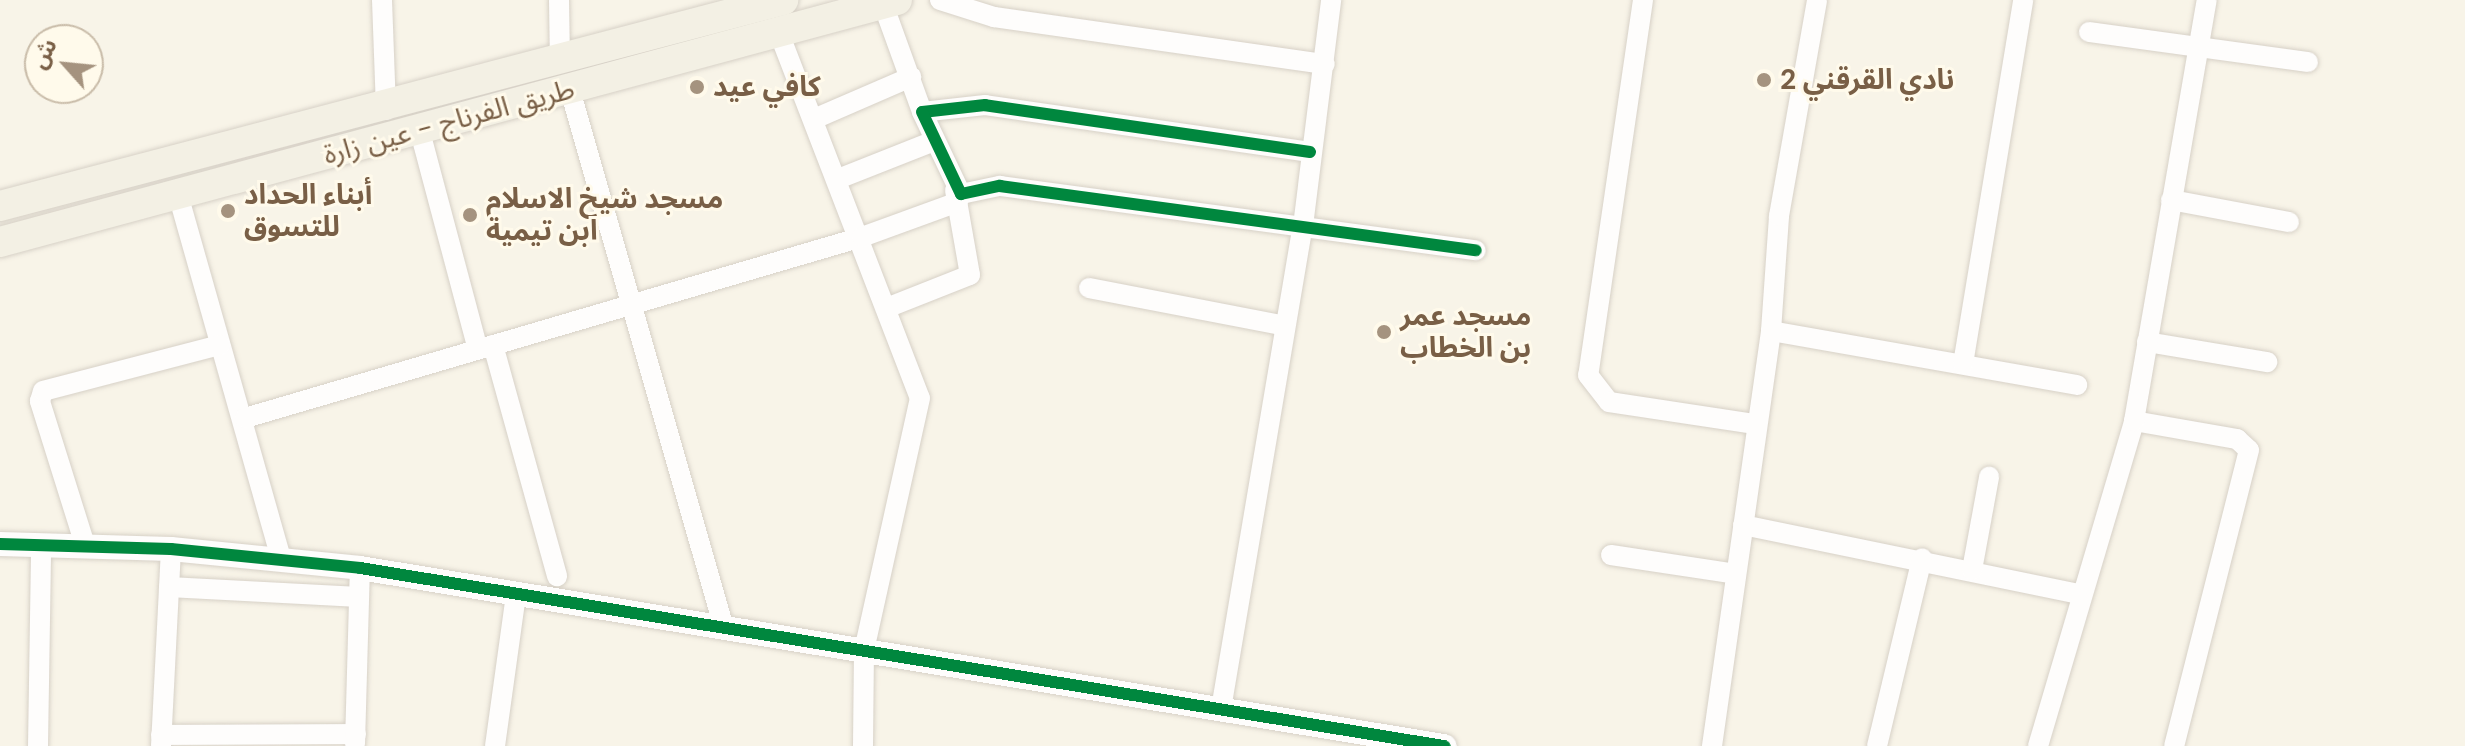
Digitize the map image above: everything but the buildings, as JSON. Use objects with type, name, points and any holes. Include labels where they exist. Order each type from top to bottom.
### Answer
[{"type":"main road","name":"طريق الفرناج - عين زارة","points":[[0,242],[179,198],[419,128],[565,76],[743,6],[783,0]]},
{"type":"main road","name":"طريق الفرناج - عين زارة","points":[[0,206],[386,110],[779,33],[890,2]]},
{"type":"street","points":[[382,0],[386,110]]},
{"type":"street","points":[[559,0],[565,76],[724,628]]},
{"type":"street","points":[[940,0],[994,17],[1325,64]]},
{"type":"street","points":[[1221,709],[1281,325],[1303,226],[1331,0]]},
{"type":"street","points":[[1643,0],[1588,375],[1609,402],[1755,424]]},
{"type":"street","points":[[1712,746],[1755,424],[1771,331],[1779,216],[1817,0]]},
{"type":"street","points":[[1963,364],[2023,0]]},
{"type":"street","points":[[2038,746],[2080,594],[2134,421],[2196,46],[2207,0]]},
{"type":"street","points":[[889,307],[970,275],[956,196],[922,112],[890,2]]},
{"type":"street","points":[[2089,32],[2308,62]]},
{"type":"street","points":[[779,33],[862,237],[920,398],[864,650],[863,746]]},
{"type":"street","points":[[814,119],[911,77]]},
{"type":"street","points":[[922,112],[985,105],[1310,152]]},
{"type":"street","points":[[419,128],[557,576]]},
{"type":"street","points":[[838,179],[934,141]]},
{"type":"street","points":[[245,418],[628,301],[862,237],[956,196],[1000,186],[1476,250]]},
{"type":"street","points":[[179,198],[220,345],[245,418],[281,558]]},
{"type":"street","points":[[2171,200],[2289,222]]},
{"type":"street","points":[[1089,288],[1281,325]]},
{"type":"street","points":[[1771,331],[2077,385]]},
{"type":"street","points":[[2147,342],[2267,362]]},
{"type":"street","points":[[85,545],[40,401],[43,391],[220,345]]},
{"type":"street","points":[[2134,421],[2237,439],[2249,450],[2174,746]]},
{"type":"street","points":[[1972,570],[1989,477]]},
{"type":"street","points":[[1743,525],[1922,558],[2080,594]]},
{"type":"street","points":[[0,544],[171,549],[360,568],[1444,746]]},
{"type":"street","points":[[38,746],[41,545]]},
{"type":"street","points":[[171,549],[161,740],[356,740],[360,568]]},
{"type":"street","points":[[1611,555],[1736,574]]},
{"type":"street","points":[[1877,746],[1922,558]]},
{"type":"street","points":[[169,587],[359,597]]},
{"type":"street","points":[[495,746],[516,594]]},
{"type":"cycle path","points":[[1310,152],[985,105],[922,112],[961,194],[1000,186],[1476,250]]},
{"type":"cycle path","points":[[0,544],[171,549],[360,568],[1444,746]]},
{"type":"place","name":"نادي القرقني 2","points":[[1764,80]]},
{"type":"place","name":"كافي عيد","points":[[697,87]]},
{"type":"place","name":"أبناء الحداد للتسوق","points":[[228,211]]},
{"type":"place","name":"مسجد شيخ الاسلام ابن تيمية","points":[[470,215]]},
{"type":"place","name":"مسجد عمر بن الخطاب","points":[[1384,332]]}]
